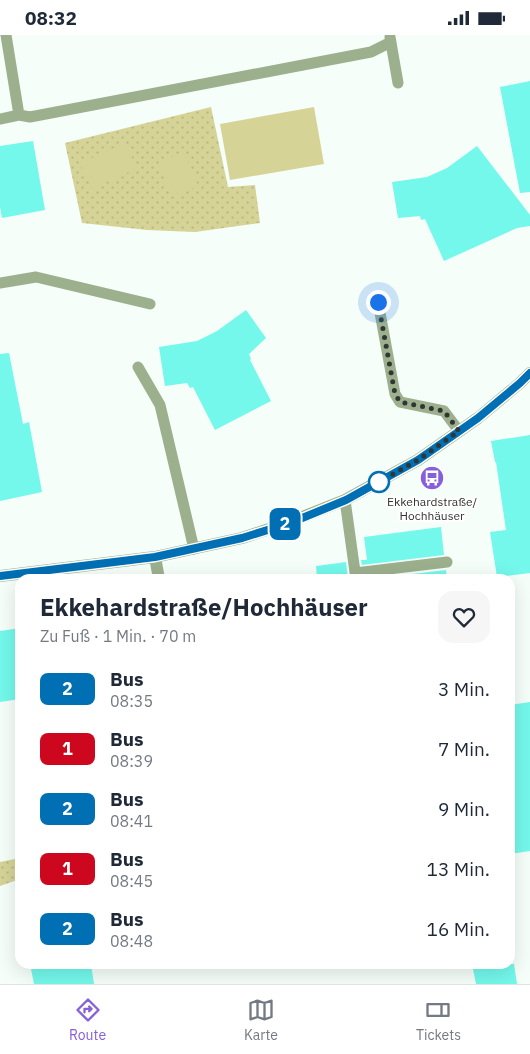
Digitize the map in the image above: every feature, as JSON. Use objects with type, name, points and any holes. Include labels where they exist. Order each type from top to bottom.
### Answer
[{"type":"street","points":[[16,574],[155,557],[242,538],[290,523],[346,500],[418,460],[478,418],[530,373]]},
{"type":"street","points":[[155,557],[158,574]]},
{"type":"street","points":[[0,576],[15,574]]},
{"type":"lane","points":[[6,35],[19,115]]},
{"type":"lane","points":[[0,119],[19,115],[30,117],[371,52],[391,38],[398,83]]},
{"type":"lane","points":[[0,283],[36,277],[150,304]]},
{"type":"lane","points":[[378,302],[395,394],[400,402],[444,411],[459,431]]},
{"type":"lane","points":[[138,367],[160,405],[194,549]]},
{"type":"lane","points":[[346,500],[356,574]]},
{"type":"lane","points":[[369,574],[447,562]]},
{"type":"shaded area","points":[[211,107],[228,187],[255,185],[260,223],[195,232],[147,230],[82,223],[65,143]]},
{"type":"shaded area","points":[[314,107],[324,164],[230,180],[220,124]]},
{"type":"shaded area","points":[[125,143],[137,168],[92,189],[80,163]]},
{"type":"shaded area","points":[[184,152],[198,186],[171,196],[158,163]]},
{"type":"shaded area","points":[[15,859],[15,881],[0,886],[0,862]]},
{"type":"building","points":[[530,81],[530,192],[520,193],[500,87]]},
{"type":"building","points":[[33,141],[45,210],[2,218],[0,207],[0,146]]},
{"type":"building","points":[[477,146],[530,215],[530,226],[517,228],[444,261],[425,219],[421,220],[420,216],[398,218],[392,182],[427,177],[447,168]]},
{"type":"building","points":[[246,310],[266,338],[249,354],[250,360],[271,401],[215,430],[193,387],[190,388],[187,383],[165,386],[159,347],[197,341],[217,331]]},
{"type":"building","points":[[9,353],[23,424],[29,422],[42,492],[0,501],[0,354]]},
{"type":"building","points":[[530,435],[530,573],[497,574],[490,532],[506,530],[491,441]]},
{"type":"building","points":[[441,527],[444,555],[362,565],[361,560],[367,560],[364,537]]},
{"type":"building","points":[[346,562],[347,574],[317,574],[316,566]]},
{"type":"building","points":[[446,570],[446,574],[412,574]]},
{"type":"building","points":[[15,629],[15,700],[0,702],[0,631]]},
{"type":"building","points":[[530,702],[530,851],[515,853],[515,704]]},
{"type":"building","points":[[31,969],[92,969],[94,984],[34,984]]},
{"type":"building","points":[[473,969],[515,969],[517,984],[476,984]]},
{"type":"bus line","name":"2","points":[[16,574],[155,557],[242,538],[290,523],[346,500],[418,460],[478,418],[530,373]]},
{"type":"bus line","name":"2","points":[[0,576],[15,574]]},
{"type":"place","name":"Ekkehardstraße/ Hochhäuser","points":[[432,478]]},
{"type":"route","points":[[378,302],[395,394],[400,402],[444,411],[459,431],[418,460],[379,482]]}]
